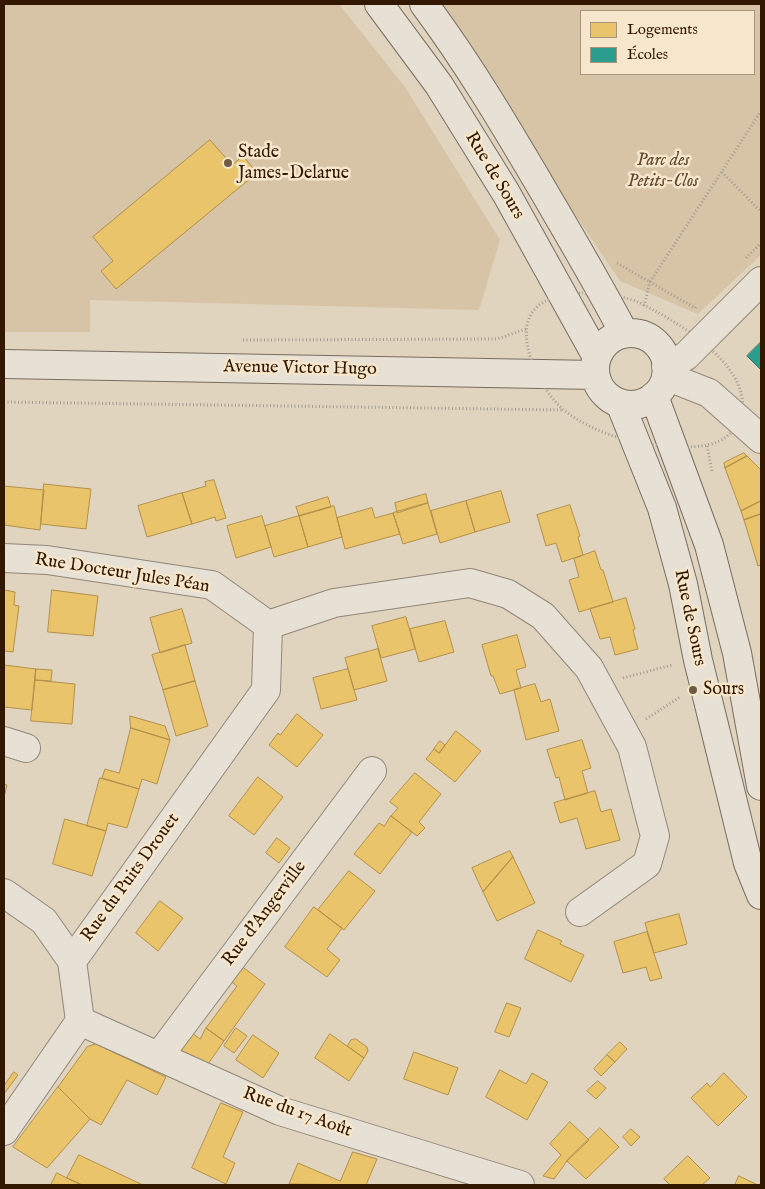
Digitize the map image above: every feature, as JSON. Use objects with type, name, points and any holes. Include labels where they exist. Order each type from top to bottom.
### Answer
[{"type":"street","name":"Rue de Sours","points":[[379,4],[439,84],[506,193],[562,294],[596,366]]},
{"type":"street","name":"Rue de Sours","points":[[424,4],[452,41],[512,136],[604,294],[624,333]]},
{"type":"street","points":[[662,380],[664,355],[648,337],[636,333],[624,333],[607,341],[596,366],[598,384],[604,392],[620,403],[638,404],[697,346],[761,281]]},
{"type":"street","name":"Avenue Victor Hugo","points":[[4,364],[596,366]]},
{"type":"street","name":"Rue de Sours","points":[[662,380],[709,545],[737,653],[761,786]]},
{"type":"street","points":[[662,380],[709,393],[761,439]]},
{"type":"street","name":"Rue de Sours","points":[[620,403],[662,508],[683,584],[698,660],[748,863],[761,895]]},
{"type":"street","name":"Rue Docteur Jules Péan","points":[[4,558],[47,560],[212,585],[268,625]]},
{"type":"street","points":[[268,625],[334,603],[470,583],[508,594],[543,616],[589,668],[632,747],[654,836],[647,864],[580,912]]},
{"type":"street","name":"Rue du Puits Drouet","points":[[80,1021],[72,961],[266,690],[268,625]]},
{"type":"street","name":"Rue d'Angerville","points":[[159,1056],[372,771]]},
{"type":"street","points":[[4,893],[44,921],[72,961]]},
{"type":"street","points":[[4,1131],[80,1021]]},
{"type":"street","name":"Rue du 17 Août","points":[[80,1021],[280,1111],[520,1185]]},
{"type":"path","points":[[644,306],[650,282],[761,111]]},
{"type":"path","points":[[722,172],[761,212]]},
{"type":"path","points":[[741,262],[761,243]]},
{"type":"path","points":[[612,255],[617,263],[695,308],[702,301]]},
{"type":"path","points":[[529,353],[526,329],[534,310],[544,302],[562,294]]},
{"type":"path","points":[[241,340],[497,340],[526,329]]},
{"type":"path","points":[[4,402],[564,410]]},
{"type":"path","points":[[626,686],[621,678],[668,667]]},
{"type":"path","points":[[641,711],[646,720],[683,695]]},
{"type":"green space","name":"Stade James-Delarue","points":[[4,4],[339,4],[405,87],[500,240],[479,310],[90,300],[90,332],[4,332]]},
{"type":"green space","name":"Parc des Petits-Clos","points":[[433,4],[761,4],[761,255],[698,314],[620,281]]},
{"type":"building: Logements","points":[[210,140],[232,165],[243,156],[257,173],[116,289],[101,271],[113,261],[93,237]]},
{"type":"building: Logements","points":[[744,453],[747,456],[725,468],[724,463]]},
{"type":"building: Logements","points":[[747,456],[761,470],[761,501],[741,511],[725,468]]},
{"type":"building: Logements","points":[[214,480],[226,518],[216,521],[215,517],[192,524],[182,493],[206,486],[205,482]]},
{"type":"building: Logements","points":[[44,484],[91,489],[86,529],[41,524]]},
{"type":"building: Logements","points":[[4,486],[44,490],[40,530],[4,525]]},
{"type":"building: Logements","points":[[501,491],[510,522],[475,532],[466,501]]},
{"type":"building: Logements","points":[[182,493],[192,524],[147,537],[138,506]]},
{"type":"building: Logements","points":[[426,494],[428,503],[397,513],[395,503]]},
{"type":"building: Logements","points":[[328,497],[331,507],[299,516],[296,507]]},
{"type":"building: Logements","points":[[466,501],[475,532],[440,543],[431,511]]},
{"type":"building: Logements","points":[[761,501],[761,514],[744,520],[741,511]]},
{"type":"building: Logements","points":[[428,503],[437,534],[403,544],[393,513]]},
{"type":"building: Logements","points":[[570,505],[580,536],[578,537],[583,555],[562,562],[556,543],[546,546],[537,515]]},
{"type":"building: Logements","points":[[334,506],[342,537],[308,547],[299,516]]},
{"type":"building: Logements","points":[[372,508],[375,518],[393,513],[400,534],[345,549],[337,518]]},
{"type":"building: Logements","points":[[761,514],[761,565],[758,566],[744,520]]},
{"type":"building: Logements","points":[[262,516],[271,547],[236,558],[227,526]]},
{"type":"building: Logements","points":[[299,516],[308,547],[274,557],[265,526]]},
{"type":"building: Logements","points":[[595,551],[613,602],[579,612],[569,580],[579,577],[574,559]]},
{"type":"building: Logements","points":[[4,590],[15,592],[14,605],[19,606],[13,652],[4,651]]},
{"type":"building: Logements","points":[[52,590],[98,596],[93,636],[48,632]]},
{"type":"building: Logements","points":[[626,598],[635,629],[633,630],[638,649],[615,655],[610,637],[600,639],[590,609]]},
{"type":"building: Logements","points":[[182,609],[192,643],[160,653],[150,618]]},
{"type":"building: Logements","points":[[406,617],[415,649],[381,658],[372,626]]},
{"type":"building: Logements","points":[[445,621],[454,652],[419,662],[410,629]]},
{"type":"building: Logements","points":[[517,635],[526,667],[516,670],[521,688],[500,694],[493,676],[491,676],[482,645]]},
{"type":"building: Logements","points":[[185,645],[195,681],[163,690],[152,655]]},
{"type":"building: Logements","points":[[378,649],[387,681],[354,690],[345,658]]},
{"type":"building: Logements","points":[[4,665],[36,669],[32,710],[4,707]]},
{"type":"building: Logements","points":[[36,669],[52,670],[51,681],[35,680]]},
{"type":"building: Logements","points":[[348,669],[357,700],[321,709],[313,678]]},
{"type":"building: Logements","points":[[35,680],[75,684],[72,724],[31,721]]},
{"type":"building: Logements","points":[[195,681],[208,726],[176,736],[163,690]]},
{"type":"building: Logements","points":[[535,684],[541,702],[550,699],[559,731],[526,740],[514,690]]},
{"type":"building: Logements","points":[[297,714],[323,735],[297,767],[269,745]]},
{"type":"building: Logements","points":[[130,716],[165,726],[170,740],[131,728]]},
{"type":"building: Logements","points":[[131,728],[170,740],[157,784],[142,779],[139,789],[102,778],[105,769],[119,773]]},
{"type":"building: Logements","points":[[456,731],[481,751],[455,782],[426,759],[434,749],[439,753]]},
{"type":"building: Logements","points":[[582,740],[591,768],[582,771],[588,793],[565,800],[559,777],[556,778],[547,750]]},
{"type":"building: Logements","points":[[440,741],[445,745],[439,753],[434,749]]},
{"type":"building: Logements","points":[[415,773],[441,794],[419,822],[425,828],[417,836],[391,816],[398,808],[390,802]]},
{"type":"building: Logements","points":[[258,777],[283,797],[254,835],[229,816]]},
{"type":"building: Logements","points":[[100,778],[139,789],[127,828],[108,823],[106,831],[87,826]]},
{"type":"building: Logements","points":[[4,784],[7,785],[4,797]]},
{"type":"building: Logements","points":[[595,791],[601,812],[611,809],[620,840],[586,849],[577,818],[560,823],[554,803]]},
{"type":"building: Logements","points":[[391,816],[412,832],[380,874],[354,854],[379,823],[384,826]]},
{"type":"building: Logements","points":[[65,819],[106,831],[92,876],[53,864]]},
{"type":"building: Logements","points":[[277,838],[290,848],[279,863],[266,853]]},
{"type":"building: Logements","points":[[510,851],[513,857],[483,892],[472,868]]},
{"type":"building: Logements","points":[[513,857],[535,903],[497,921],[483,892]]},
{"type":"building: Logements","points":[[349,871],[375,891],[344,930],[318,910]]},
{"type":"building: Logements","points":[[160,901],[183,918],[158,951],[136,933]]},
{"type":"building: Logements","points":[[314,907],[342,928],[327,949],[340,960],[327,977],[285,947]]},
{"type":"building: Logements","points":[[679,914],[687,944],[654,953],[645,923]]},
{"type":"building: Logements","points":[[538,930],[562,941],[560,944],[584,955],[571,982],[525,959]]},
{"type":"building: Logements","points":[[647,932],[662,978],[650,981],[646,967],[623,973],[614,942]]},
{"type":"building: Logements","points":[[236,962],[265,984],[224,1041],[206,1028],[237,986],[225,977]]},
{"type":"building: Logements","points":[[507,1003],[521,1008],[509,1037],[495,1032]]},
{"type":"building: Logements","points":[[206,1028],[224,1041],[208,1064],[179,1052],[187,1029],[200,1039]]},
{"type":"building: Logements","points":[[236,1028],[247,1036],[234,1053],[224,1046]]},
{"type":"building: Logements","points":[[330,1034],[364,1058],[349,1081],[315,1058]]},
{"type":"building: Logements","points":[[253,1035],[279,1053],[263,1078],[236,1060]]},
{"type":"building: Logements","points":[[356,1039],[367,1047],[368,1051],[364,1058],[347,1046],[351,1040]]},
{"type":"building: Logements","points":[[620,1042],[627,1049],[615,1062],[607,1055]]},
{"type":"building: Logements","points":[[96,1044],[166,1077],[157,1095],[127,1080],[101,1125],[90,1119],[58,1087],[87,1047]]},
{"type":"building: Logements","points":[[414,1052],[458,1068],[448,1095],[404,1079]]},
{"type":"building: Logements","points":[[607,1055],[615,1062],[601,1076],[594,1069]]},
{"type":"building: Logements","points":[[500,1070],[526,1084],[532,1073],[548,1082],[527,1120],[486,1097]]},
{"type":"building: Logements","points":[[14,1072],[18,1075],[4,1094],[4,1086]]},
{"type":"building: Logements","points":[[724,1073],[747,1097],[718,1126],[691,1098],[707,1083],[710,1087]]},
{"type":"building: Logements","points":[[598,1081],[606,1088],[596,1099],[587,1091]]},
{"type":"building: Logements","points":[[58,1087],[90,1119],[47,1168],[13,1147]]},
{"type":"building: Logements","points":[[221,1103],[243,1112],[223,1157],[235,1163],[226,1184],[192,1168]]},
{"type":"building: Logements","points":[[570,1122],[589,1140],[567,1161],[554,1179],[543,1176],[561,1155],[550,1144]]},
{"type":"building: Logements","points":[[600,1128],[619,1147],[586,1179],[567,1161]]},
{"type":"building: Logements","points":[[631,1129],[640,1137],[631,1146],[623,1137]]},
{"type":"building: Logements","points":[[353,1152],[377,1159],[366,1185],[289,1184],[298,1163],[340,1181]]},
{"type":"building: Logements","points":[[79,1155],[143,1185],[82,1185],[67,1178]]},
{"type":"building: Logements","points":[[688,1156],[710,1178],[702,1185],[670,1185],[664,1179]]},
{"type":"building: Logements","points":[[57,1173],[67,1178],[82,1185],[51,1185]]},
{"type":"building: Logements","points":[[739,1176],[758,1185],[735,1185]]},
{"type":"building: Écoles","points":[[761,342],[761,370],[747,356]]},
{"type":"place","name":"Stade James-Delarue","points":[[228,163]]},
{"type":"place","name":"Sours","points":[[693,690]]}]
